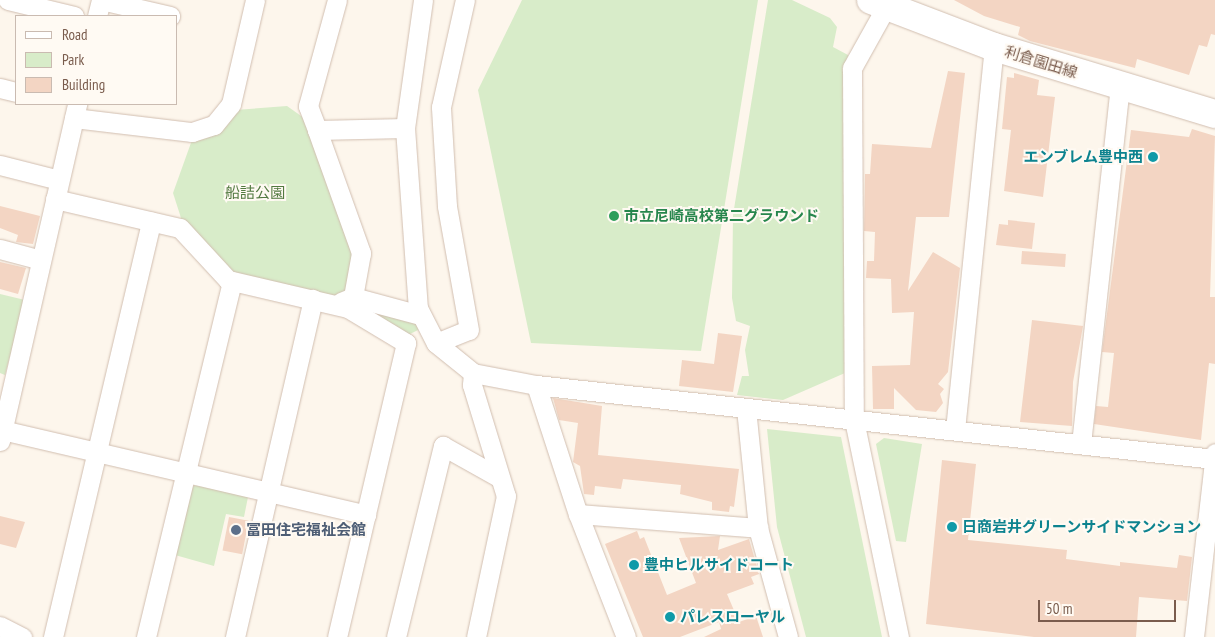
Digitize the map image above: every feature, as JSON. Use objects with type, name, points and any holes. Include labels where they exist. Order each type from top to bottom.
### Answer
[{"type":"street","points":[[8,0],[70,15]]},
{"type":"street","points":[[97,15],[101,0],[158,14]]},
{"type":"street","points":[[256,0],[230,104],[214,125],[192,132],[72,108],[55,199],[2,428],[96,454],[366,516]]},
{"type":"street","points":[[337,0],[308,106],[361,253],[353,298]]},
{"type":"street","points":[[423,0],[405,128],[420,315],[436,343],[473,373],[536,385],[1215,458]]},
{"type":"street","points":[[436,343],[469,330],[447,206],[441,107],[465,0]]},
{"type":"street","points":[[892,5],[852,68],[854,420],[899,637]]},
{"type":"street","name":"利倉園田線","points":[[892,5],[994,47],[1215,114]]},
{"type":"street","points":[[955,430],[994,47]]},
{"type":"street","points":[[1081,444],[1120,86]]},
{"type":"street","points":[[0,88],[15,92]]},
{"type":"street","points":[[317,130],[405,128]]},
{"type":"street","points":[[0,166],[59,180]]},
{"type":"street","points":[[55,199],[180,228],[232,281],[336,305],[368,318],[406,343],[337,637]]},
{"type":"street","points":[[53,637],[151,221]]},
{"type":"street","points":[[0,249],[41,260]]},
{"type":"street","points":[[146,637],[232,281]]},
{"type":"street","points":[[336,305],[353,298],[420,315]]},
{"type":"street","points":[[235,637],[313,299]]},
{"type":"street","points":[[473,373],[472,385],[506,496],[476,637]]},
{"type":"street","points":[[536,385],[578,514],[626,637]]},
{"type":"street","points":[[746,408],[758,528],[788,637]]},
{"type":"street","points":[[396,637],[443,446],[500,478]]},
{"type":"street","points":[[1194,637],[1208,583],[1215,453]]},
{"type":"street","points":[[578,514],[758,528]]},
{"type":"street","points":[[0,626],[22,637]]},
{"type":"green space","name":"市立尼崎高校第二グラウンド","points":[[522,0],[758,0],[701,351],[531,343],[478,90]]},
{"type":"green space","points":[[768,0],[792,0],[830,18],[837,27],[833,47],[848,55],[845,373],[783,400],[737,395],[742,376],[749,376],[745,350],[750,326],[736,321],[732,298],[733,215]]},
{"type":"green space","name":"船詰公園","points":[[287,106],[304,118],[357,254],[350,290],[339,297],[230,273],[182,221],[173,193],[192,140],[235,110]]},
{"type":"green space","points":[[0,294],[25,300],[5,375],[0,373]]},
{"type":"green space","points":[[356,302],[405,315],[422,328],[406,336]]},
{"type":"green space","points":[[767,429],[841,437],[882,637],[806,637],[777,527]]},
{"type":"green space","points":[[884,438],[922,444],[906,542],[896,541],[876,444]]},
{"type":"green space","points":[[199,484],[248,497],[244,517],[226,514],[214,566],[175,555],[191,487]]},
{"type":"building","points":[[954,0],[1215,0],[1215,35],[1211,34],[1207,47],[1199,45],[1189,75],[1137,59],[1135,68],[1030,41],[1018,35],[1020,27],[984,16]]},
{"type":"building","points":[[948,71],[965,73],[949,217],[916,217],[908,291],[933,252],[960,268],[948,372],[938,384],[944,389],[940,394],[943,403],[936,412],[916,410],[894,388],[894,409],[873,409],[872,366],[910,365],[914,312],[892,313],[891,279],[866,278],[867,261],[874,261],[875,232],[864,231],[865,174],[870,174],[872,144],[931,148]]},
{"type":"building","points":[[1014,73],[1039,80],[1037,95],[1055,97],[1043,197],[1004,191],[1011,130],[1002,129],[1007,77],[1014,78]]},
{"type":"building","points":[[1192,129],[1215,136],[1210,297],[1215,297],[1215,364],[1209,363],[1201,440],[1094,424],[1096,406],[1108,407],[1114,353],[1102,352],[1131,130],[1189,137]]},
{"type":"building","points":[[0,206],[40,216],[33,244],[16,242],[18,235],[0,228]]},
{"type":"building","points":[[1008,220],[1035,223],[1032,249],[996,245],[999,224],[1008,225]]},
{"type":"building","points":[[1022,251],[1066,254],[1065,267],[1021,264]]},
{"type":"building","points":[[0,262],[26,268],[18,294],[0,289]]},
{"type":"building","points":[[1032,320],[1083,326],[1073,382],[1072,426],[1020,422]]},
{"type":"building","points":[[718,333],[742,336],[733,392],[679,386],[682,360],[714,364]]},
{"type":"building","points":[[553,398],[602,406],[598,455],[739,469],[734,507],[730,506],[729,512],[712,510],[712,502],[680,494],[681,485],[623,479],[621,489],[595,486],[594,495],[584,494],[580,466],[573,462],[578,423],[559,420]]},
{"type":"building","points":[[942,460],[976,464],[968,540],[1067,550],[1066,559],[1120,566],[1120,562],[1177,568],[1179,555],[1192,557],[1187,601],[1139,597],[1136,637],[1034,637],[926,624]]},
{"type":"building","points":[[0,516],[25,522],[16,548],[0,544]]},
{"type":"building","name":"冨田住宅福祉会館","points":[[229,517],[249,521],[242,554],[223,550]]},
{"type":"building","points":[[637,531],[640,539],[644,537],[667,595],[696,583],[679,538],[720,536],[718,550],[749,539],[759,574],[751,577],[754,584],[727,594],[739,622],[756,616],[763,637],[704,637],[721,629],[719,622],[680,637],[643,637],[605,544]]},
{"type":"place","name":"エンブレム豊中西","points":[[1153,157]]},
{"type":"place","name":"市立尼崎高校第二グラウンド","points":[[614,216]]},
{"type":"place","name":"日商岩井グリーンサイドマンション","points":[[952,527]]},
{"type":"place","name":"冨田住宅福祉会館","points":[[236,530]]},
{"type":"place","name":"豊中ヒルサイドコート","points":[[634,565]]},
{"type":"place","name":"パレスローヤル","points":[[670,617]]}]
